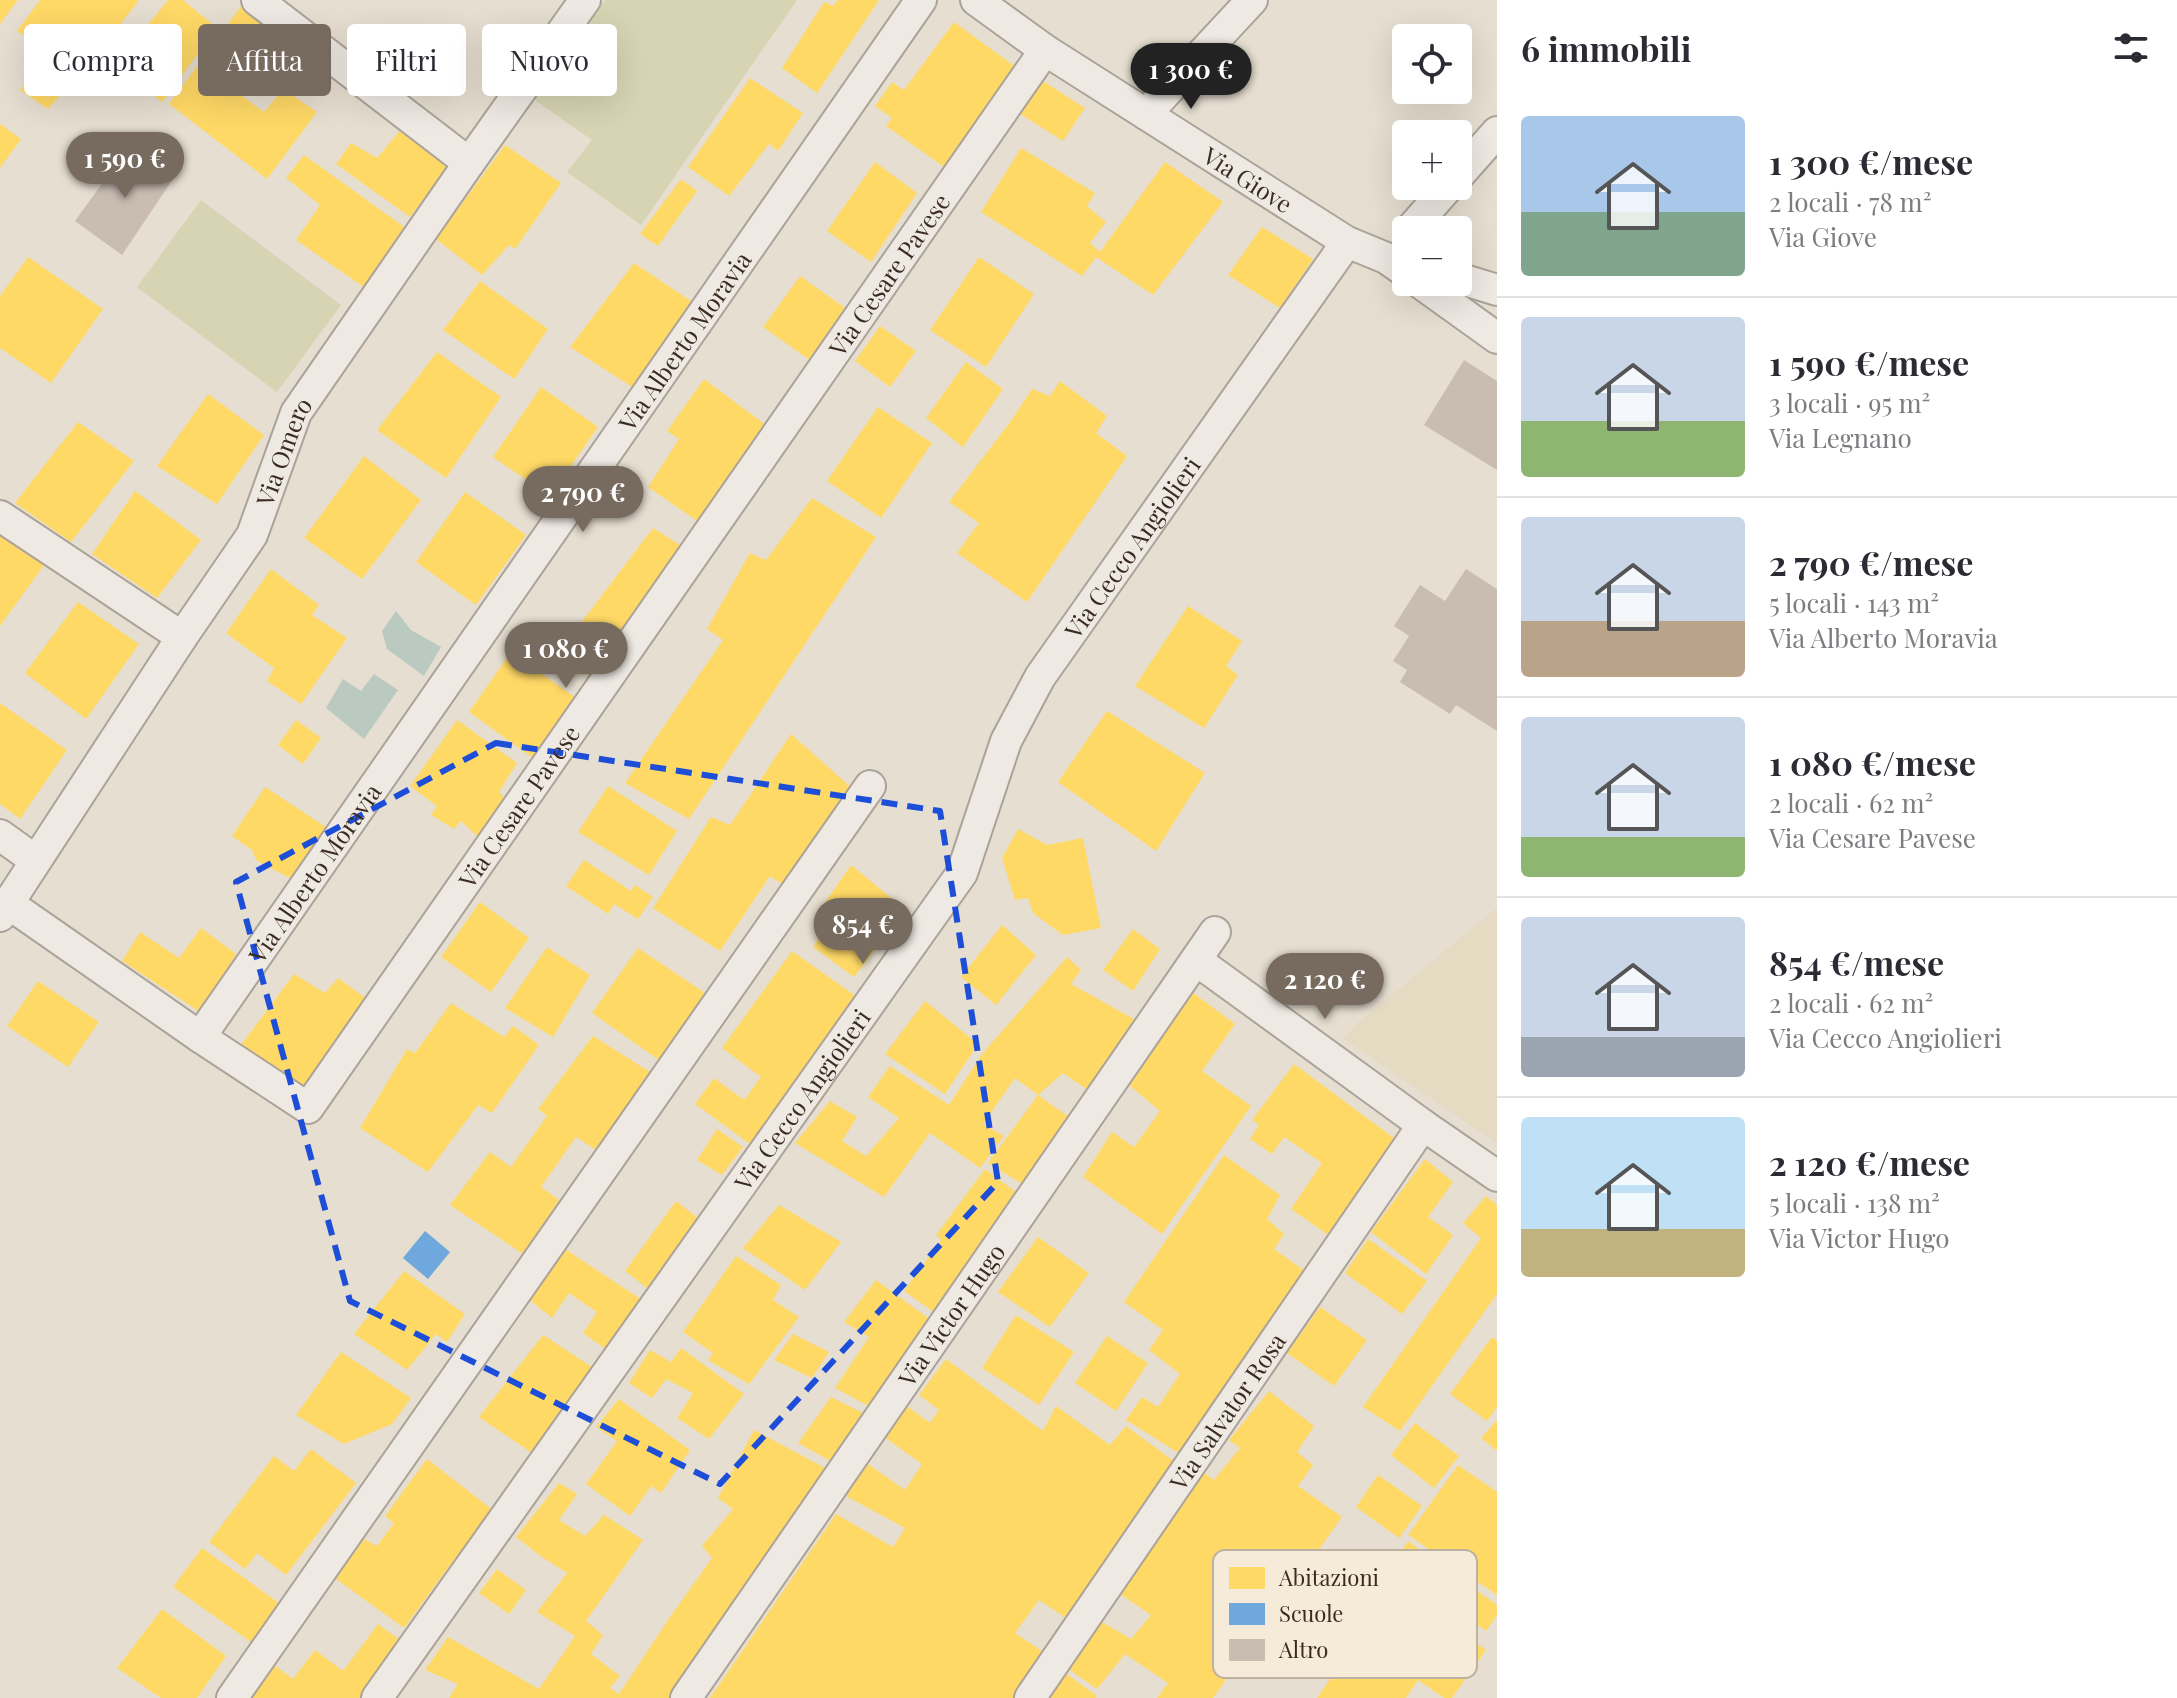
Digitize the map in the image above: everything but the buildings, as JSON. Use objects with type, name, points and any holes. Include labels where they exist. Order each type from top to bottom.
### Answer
[{"type":"street","points":[[257,0],[469,163]]},
{"type":"street","name":"Via Omero","points":[[5,910],[35,860],[252,535],[296,413],[585,0]]},
{"type":"street","name":"Via Alberto Moravia","points":[[200,1037],[921,0]]},
{"type":"street","name":"Via Giove","points":[[976,0],[1045,50],[1347,242],[1392,261]]},
{"type":"street","points":[[1146,114],[1252,0]]},
{"type":"street","name":"Via Cesare Pavese","points":[[5,910],[308,1108],[1045,50]]},
{"type":"street","points":[[1472,160],[1497,132]]},
{"type":"street","points":[[1422,216],[1437,200]]},
{"type":"street","name":"Via Cecco Angiolieri","points":[[377,1698],[962,873],[1006,741],[1040,677],[1347,242]]},
{"type":"street","points":[[1472,282],[1497,290]]},
{"type":"street","points":[[1438,296],[1497,338]]},
{"type":"street","points":[[0,516],[182,637]]},
{"type":"street","points":[[232,1698],[870,786]]},
{"type":"street","points":[[0,835],[35,860]]},
{"type":"street","name":"Via Victor Hugo","points":[[686,1698],[1215,932]]},
{"type":"street","points":[[1196,960],[1497,1176]]},
{"type":"street","name":"Via Salvator Rosa","points":[[1030,1698],[1423,1125]]},
{"type":"highlighted area","points":[[496,743],[940,811],[998,1182],[720,1484],[350,1301],[236,882]]},
{"type":"shaded area","points":[[605,0],[797,0],[641,225],[567,172],[592,140],[532,98],[617,96],[617,24],[587,24]]},
{"type":"shaded area","points":[[201,200],[341,305],[277,392],[137,287]]},
{"type":"shaded area","points":[[396,611],[411,630],[441,647],[424,676],[387,649],[382,631]]},
{"type":"shaded area","points":[[374,674],[398,690],[364,739],[326,708],[343,679],[361,691]]},
{"type":"shaded area","points":[[1497,908],[1497,1143],[1344,1039],[1355,1025]]}]
